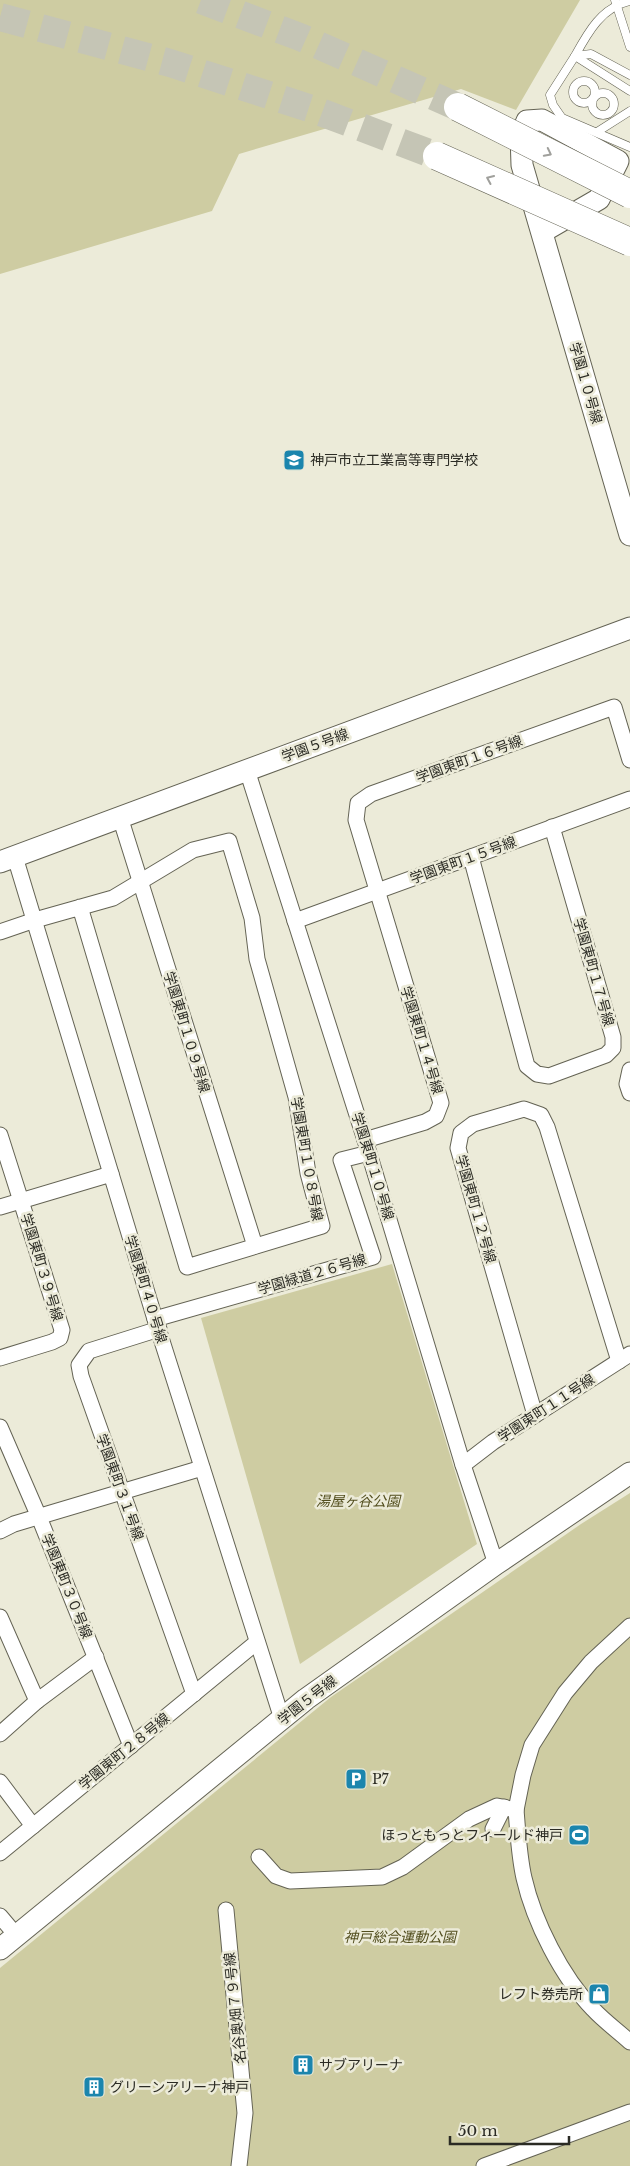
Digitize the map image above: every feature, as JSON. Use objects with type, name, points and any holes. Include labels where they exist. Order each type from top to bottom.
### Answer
[{"type":"highway","points":[[458,107],[630,194]]},
{"type":"highway","points":[[437,156],[630,242]]},
{"type":"street","name":"学園１０号線","points":[[628,154],[542,120],[527,121],[520,135],[522,165],[630,535]]},
{"type":"street","points":[[542,232],[599,199],[628,154]]},
{"type":"street","name":"学園５号線","points":[[8,859],[630,628]]},
{"type":"street","name":"学園東町１６号線","points":[[377,892],[356,820],[358,803],[372,794],[614,707],[630,760]]},
{"type":"street","name":"学園東町１０号線","points":[[247,770],[367,1147],[496,1564]]},
{"type":"street","name":"学園東町１５号線","points":[[295,921],[630,799]]},
{"type":"street","name":"学園東町１０９号線","points":[[120,817],[255,1246]]},
{"type":"street","name":"学園東町１７号線","points":[[471,857],[528,1066],[537,1074],[549,1076],[606,1055],[613,1048],[613,1037],[552,828]]},
{"type":"street","name":"学園東町１０８号線","points":[[0,932],[35,920],[80,907],[113,898],[193,850],[229,841],[252,918],[257,959],[296,1097],[308,1173],[322,1226],[187,1267],[80,907]]},
{"type":"street","name":"学園東町４０号線","points":[[8,859],[35,920],[157,1324],[282,1719]]},
{"type":"street","name":"学園東町１４号線","points":[[367,1147],[436,1116],[441,1103],[377,892]]},
{"type":"street","points":[[630,1070],[627,1084],[630,1093]]},
{"type":"street","name":"学園東町１２号線","points":[[535,1415],[458,1148],[461,1133],[473,1124],[524,1109],[541,1115],[548,1126],[624,1358]]},
{"type":"street","name":"学園東町３９号線","points":[[0,1136],[62,1330],[60,1338],[52,1342],[0,1358]]},
{"type":"street","name":"学園緑道２６号線","points":[[157,1324],[373,1257],[341,1160],[367,1147]]},
{"type":"street","points":[[0,1207],[111,1174]]},
{"type":"street","name":"学園東町３１号線","points":[[157,1324],[89,1351],[79,1365],[81,1376],[194,1694]]},
{"type":"street","name":"学園東町１１号線","points":[[464,1465],[493,1442],[624,1358]]},
{"type":"street","name":"学園東町３０号線","points":[[0,1427],[39,1517],[131,1746]]},
{"type":"street","points":[[0,1532],[14,1524],[202,1468]]},
{"type":"street","name":"学園５号線","points":[[0,1949],[306,1699],[496,1564],[630,1473]]},
{"type":"street","points":[[0,1617],[37,1701]]},
{"type":"street","points":[[493,1829],[510,1809],[525,1755],[565,1693],[590,1662],[630,1626]]},
{"type":"street","name":"学園東町２８号線","points":[[0,1853],[257,1642]]},
{"type":"street","points":[[0,1734],[37,1701],[96,1657]]},
{"type":"street","points":[[0,1782],[33,1826]]},
{"type":"street","points":[[259,1857],[276,1876],[290,1881],[382,1877],[403,1867],[469,1819],[497,1806],[510,1809]]},
{"type":"street","points":[[510,1809],[518,1840],[524,1879],[536,1915],[555,1954],[583,1990],[593,2009],[630,2042]]},
{"type":"street","name":"名谷奥畑７９号線","points":[[226,1910],[245,2113],[239,2166]]},
{"type":"street","points":[[0,1916],[16,1936]]},
{"type":"street","points":[[484,2166],[630,2112]]},
{"type":"lane","points":[[628,154],[597,132],[562,118],[553,105],[550,95],[592,26],[616,2],[630,1]]},
{"type":"lane","points":[[616,2],[630,47]]},
{"type":"lane","points":[[575,56],[590,54],[630,75]]},
{"type":"lane","points":[[575,56],[630,91]]},
{"type":"lane","points":[[561,78],[574,87]]},
{"type":"lane","points":[[580,82],[587,82],[594,90],[594,97],[588,103],[578,102],[573,94],[574,87],[580,82]]},
{"type":"lane","points":[[597,132],[630,111]]},
{"type":"green space","points":[[0,0],[580,0],[516,110],[461,89],[239,154],[212,211],[0,274]]},
{"type":"green space","name":"湯屋ヶ谷公園","points":[[392,1264],[477,1544],[300,1664],[201,1318]]},
{"type":"green space","name":"神戸総合運動公園","points":[[630,1493],[630,2166],[0,2166],[0,1968],[331,1697],[581,1524]]},
{"type":"tunnel","points":[[201,0],[300,37],[458,107]]},
{"type":"tunnel","points":[[0,17],[170,63],[315,110],[437,156]]},
{"type":"place","name":"神戸市立工業高等専門学校","points":[[294,460]]},
{"type":"place","name":"P7","points":[[356,1779]]},
{"type":"place","name":"ほっともっとフィールド神戸","points":[[579,1835]]},
{"type":"place","name":"レフト券売所","points":[[599,1994]]},
{"type":"place","name":"サブアリーナ","points":[[303,2065]]},
{"type":"place","name":"グリーンアリーナ神戸","points":[[94,2087]]}]
